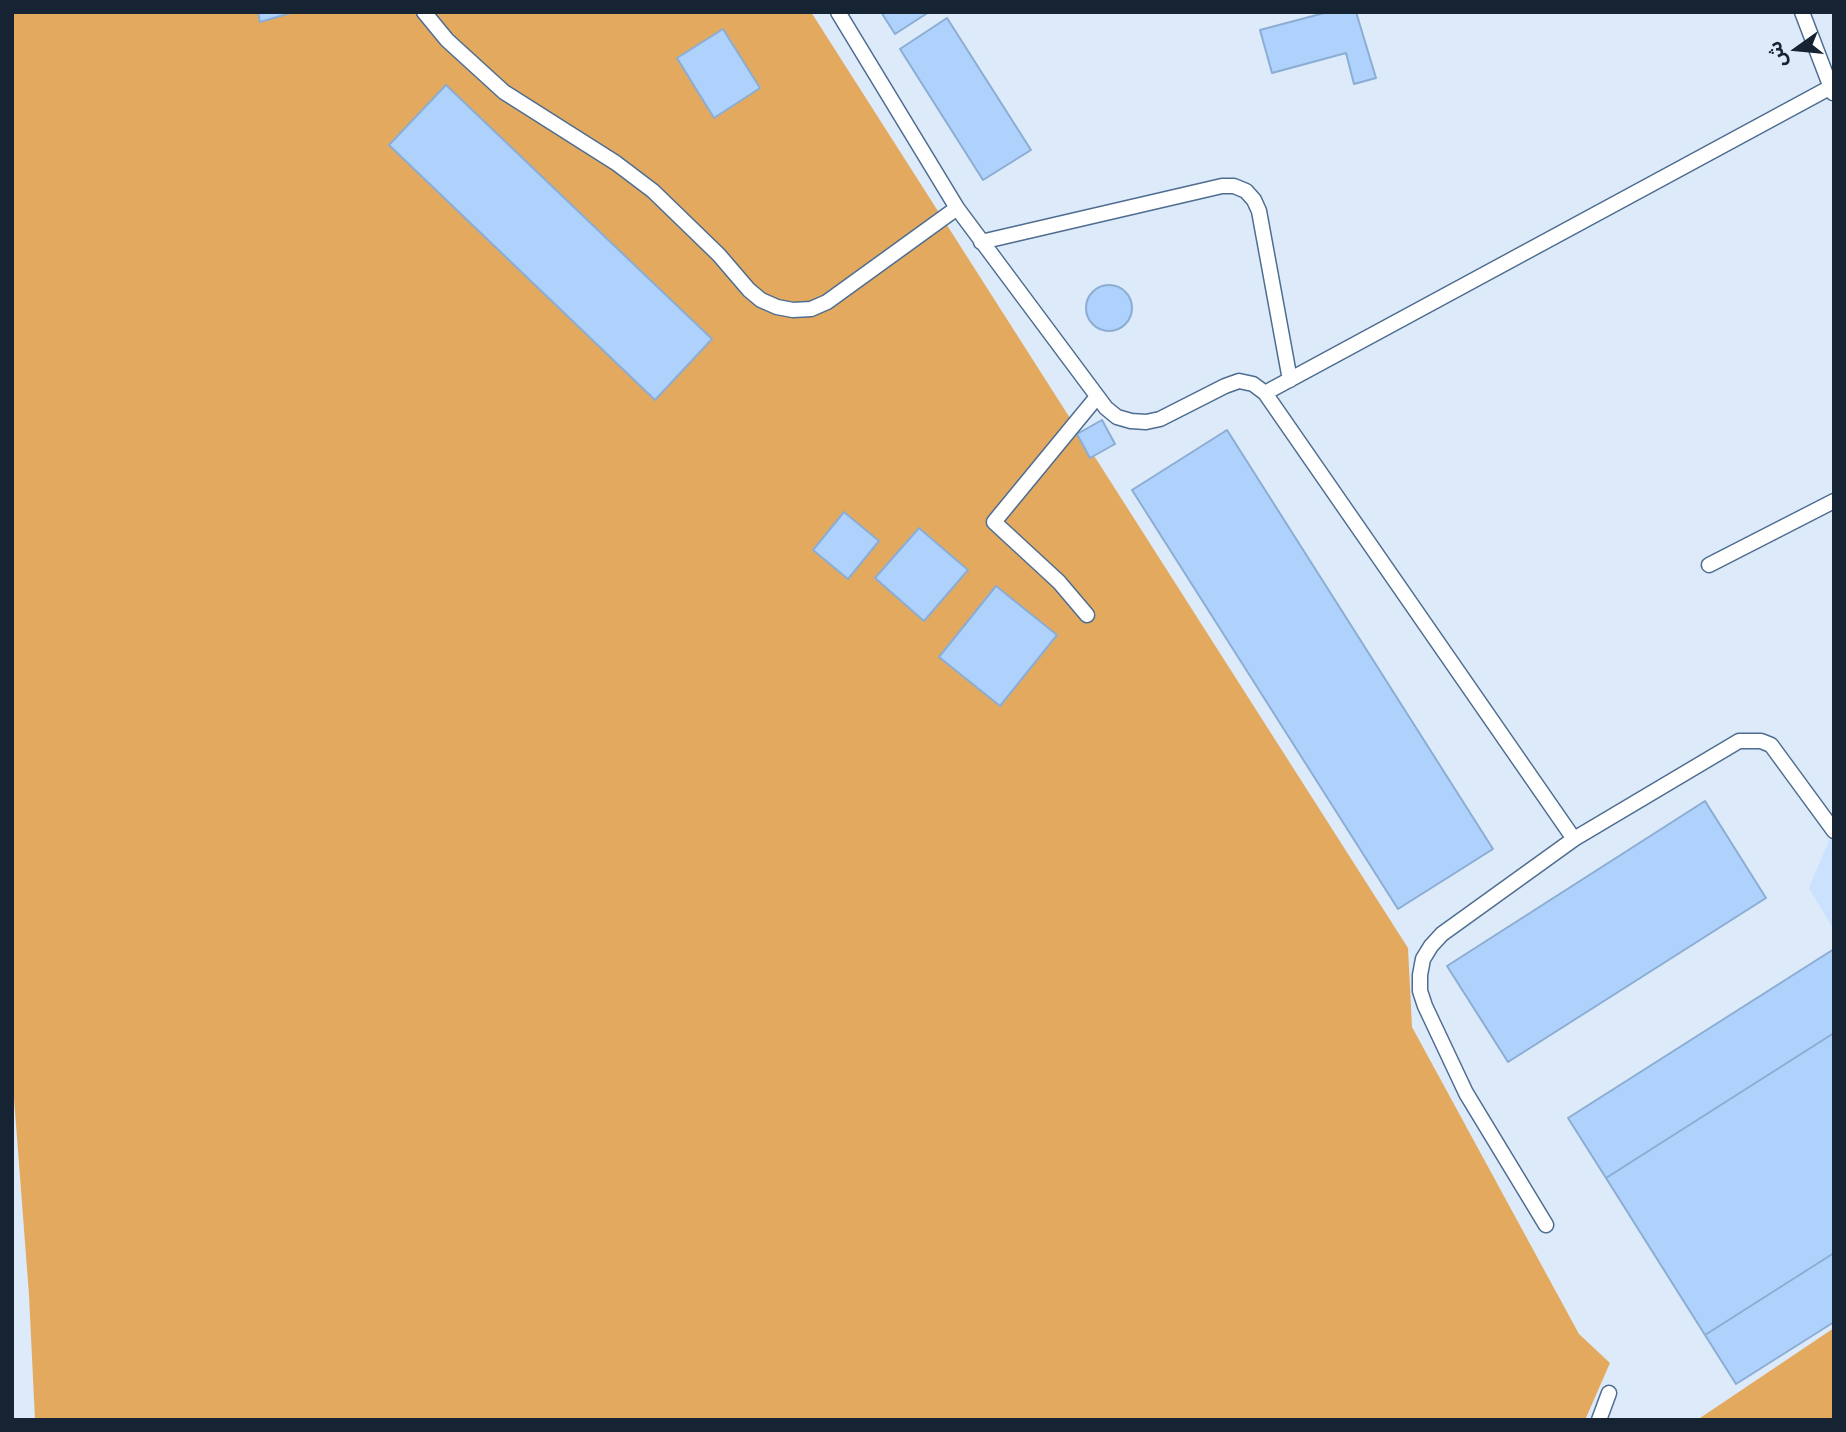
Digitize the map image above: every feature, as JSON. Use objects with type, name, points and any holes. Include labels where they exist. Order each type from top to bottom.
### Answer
[{"type":"lane","points":[[424,12],[447,40],[504,92],[616,163],[653,191],[719,255],[749,290],[761,300],[777,307],[811,309],[827,303],[957,208]]},
{"type":"lane","points":[[838,12],[957,208],[1097,398],[1118,417],[1146,422],[1160,419],[1239,381],[1254,384],[1265,393],[1574,839]]},
{"type":"lane","points":[[1265,393],[1832,91],[1802,12]]},
{"type":"lane","points":[[981,242],[1222,186],[1234,186],[1245,191],[1254,200],[1259,212],[1290,380]]},
{"type":"lane","points":[[1087,615],[1059,582],[994,522],[1097,398]]},
{"type":"lane","points":[[1709,565],[1834,501]]},
{"type":"lane","points":[[1546,1225],[1466,1093],[1445,1053],[1420,991],[1423,959],[1442,934],[1574,839],[1729,745],[1750,740],[1771,746],[1834,831]]},
{"type":"lane","points":[[1600,1420],[1609,1393]]},
{"type":"shaded area","points":[[12,12],[811,12],[1408,948],[1412,1027],[1579,1334],[1610,1363],[1585,1420],[35,1420],[29,1295],[12,1072]]},
{"type":"shaded area","points":[[1834,829],[1834,930],[1809,888]]},
{"type":"shaded area","points":[[1834,1328],[1834,1420],[1697,1420]]},
{"type":"building","points":[[258,12],[294,12],[260,22]]},
{"type":"building","points":[[881,12],[929,12],[895,34]]},
{"type":"building","points":[[1328,12],[1356,12],[1376,78],[1354,84],[1346,53],[1272,73],[1260,30]]},
{"type":"building","points":[[947,18],[1031,150],[983,180],[900,49]]},
{"type":"building","points":[[723,29],[760,88],[714,118],[677,58]]},
{"type":"building","points":[[446,85],[712,339],[655,400],[389,145]]},
{"type":"building","points":[[1109,285],[1125,292],[1132,308],[1125,324],[1109,331],[1093,324],[1086,308],[1093,292]]},
{"type":"building","points":[[1102,420],[1115,444],[1090,458],[1077,434]]},
{"type":"building","points":[[1227,430],[1493,849],[1398,909],[1132,490]]},
{"type":"building","points":[[844,512],[879,541],[848,579],[813,550]]},
{"type":"building","points":[[919,528],[968,570],[924,621],[875,578]]},
{"type":"building","points":[[996,586],[1057,635],[1000,706],[939,657]]},
{"type":"building","points":[[1705,801],[1766,898],[1508,1062],[1447,966]]},
{"type":"building","points":[[1834,949],[1834,1033],[1606,1178],[1568,1118]]},
{"type":"building","points":[[1834,1033],[1834,1253],[1705,1335],[1606,1178]]},
{"type":"building","points":[[1834,1253],[1834,1322],[1736,1384],[1705,1335]]}]
